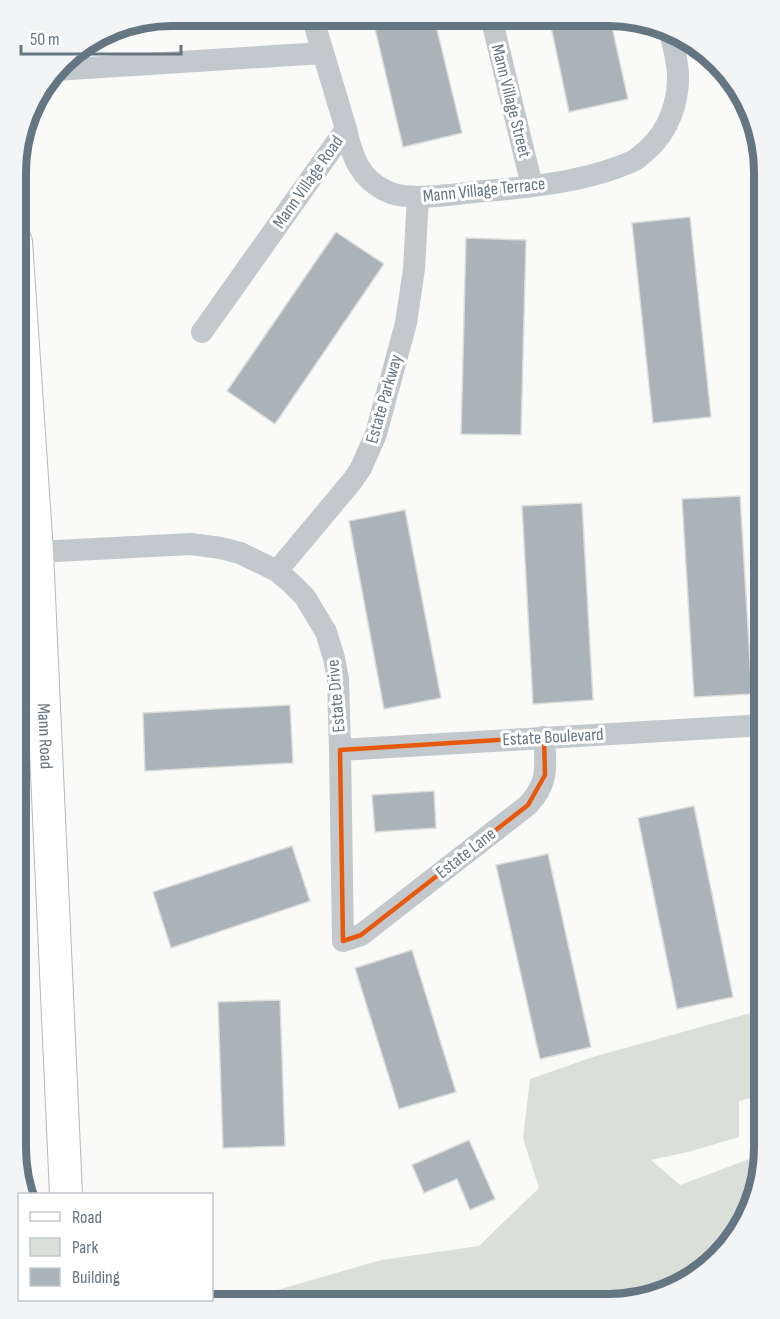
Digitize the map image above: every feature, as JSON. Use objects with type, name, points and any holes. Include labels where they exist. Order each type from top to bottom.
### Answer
[{"type":"main road","name":"Mann Road","points":[[26,472],[37,552],[66,1193]]},
{"type":"street","name":"Mann Village Road","points":[[202,332],[346,129],[315,26]]},
{"type":"street","name":"Mann Village Street","points":[[493,26],[532,186]]},
{"type":"street","name":"Mann Village Terrace","points":[[346,129],[354,160],[370,181],[384,191],[410,197],[532,186],[568,181],[602,172],[634,161],[653,146],[662,134],[672,114],[677,95],[678,71],[672,40]]},
{"type":"street","points":[[68,69],[322,53]]},
{"type":"street","name":"Estate Parkway","points":[[277,571],[357,474],[376,434],[406,323],[414,269],[418,197]]},
{"type":"street","name":"Estate Drive","points":[[37,552],[201,544],[240,553],[277,571],[304,597],[321,623],[329,641],[338,679],[343,941]]},
{"type":"street","name":"Estate Boulevard","points":[[340,750],[754,726]]},
{"type":"street","name":"Estate Lane","points":[[343,941],[360,934],[528,805],[538,792],[545,775],[544,737]]},
{"type":"highlighted area","points":[[544,737],[545,775],[528,805],[361,935],[343,941],[340,750]]},
{"type":"green space","points":[[754,1012],[754,1097],[739,1101],[739,1137],[651,1160],[680,1185],[754,1157],[747,1195],[730,1229],[705,1257],[682,1274],[656,1286],[609,1294],[261,1294],[381,1260],[479,1246],[539,1188],[523,1138],[530,1079],[593,1057]]},
{"type":"building","points":[[374,26],[436,26],[462,133],[403,147]]},
{"type":"building","points":[[551,26],[612,26],[628,99],[569,112]]},
{"type":"building","points":[[690,217],[711,417],[653,423],[632,223]]},
{"type":"building","points":[[336,232],[384,264],[275,424],[227,391]]},
{"type":"building","points":[[466,238],[526,240],[521,435],[461,434]]},
{"type":"building","points":[[740,496],[752,694],[694,697],[682,499]]},
{"type":"building","points":[[582,503],[593,700],[533,704],[522,506]]},
{"type":"building","points":[[405,510],[441,698],[384,709],[349,521]]},
{"type":"building","points":[[290,705],[293,763],[145,771],[143,713]]},
{"type":"building","points":[[434,791],[436,828],[375,832],[372,795]]},
{"type":"building","points":[[694,806],[733,997],[677,1009],[638,818]]},
{"type":"building","points":[[292,846],[310,901],[171,948],[153,892]]},
{"type":"building","points":[[548,854],[591,1047],[540,1059],[496,865]]},
{"type":"building","points":[[412,950],[456,1092],[399,1109],[355,968]]},
{"type":"building","points":[[280,1000],[285,1146],[223,1148],[218,1002]]},
{"type":"building","points":[[469,1140],[495,1199],[470,1210],[457,1179],[424,1193],[412,1165]]}]
